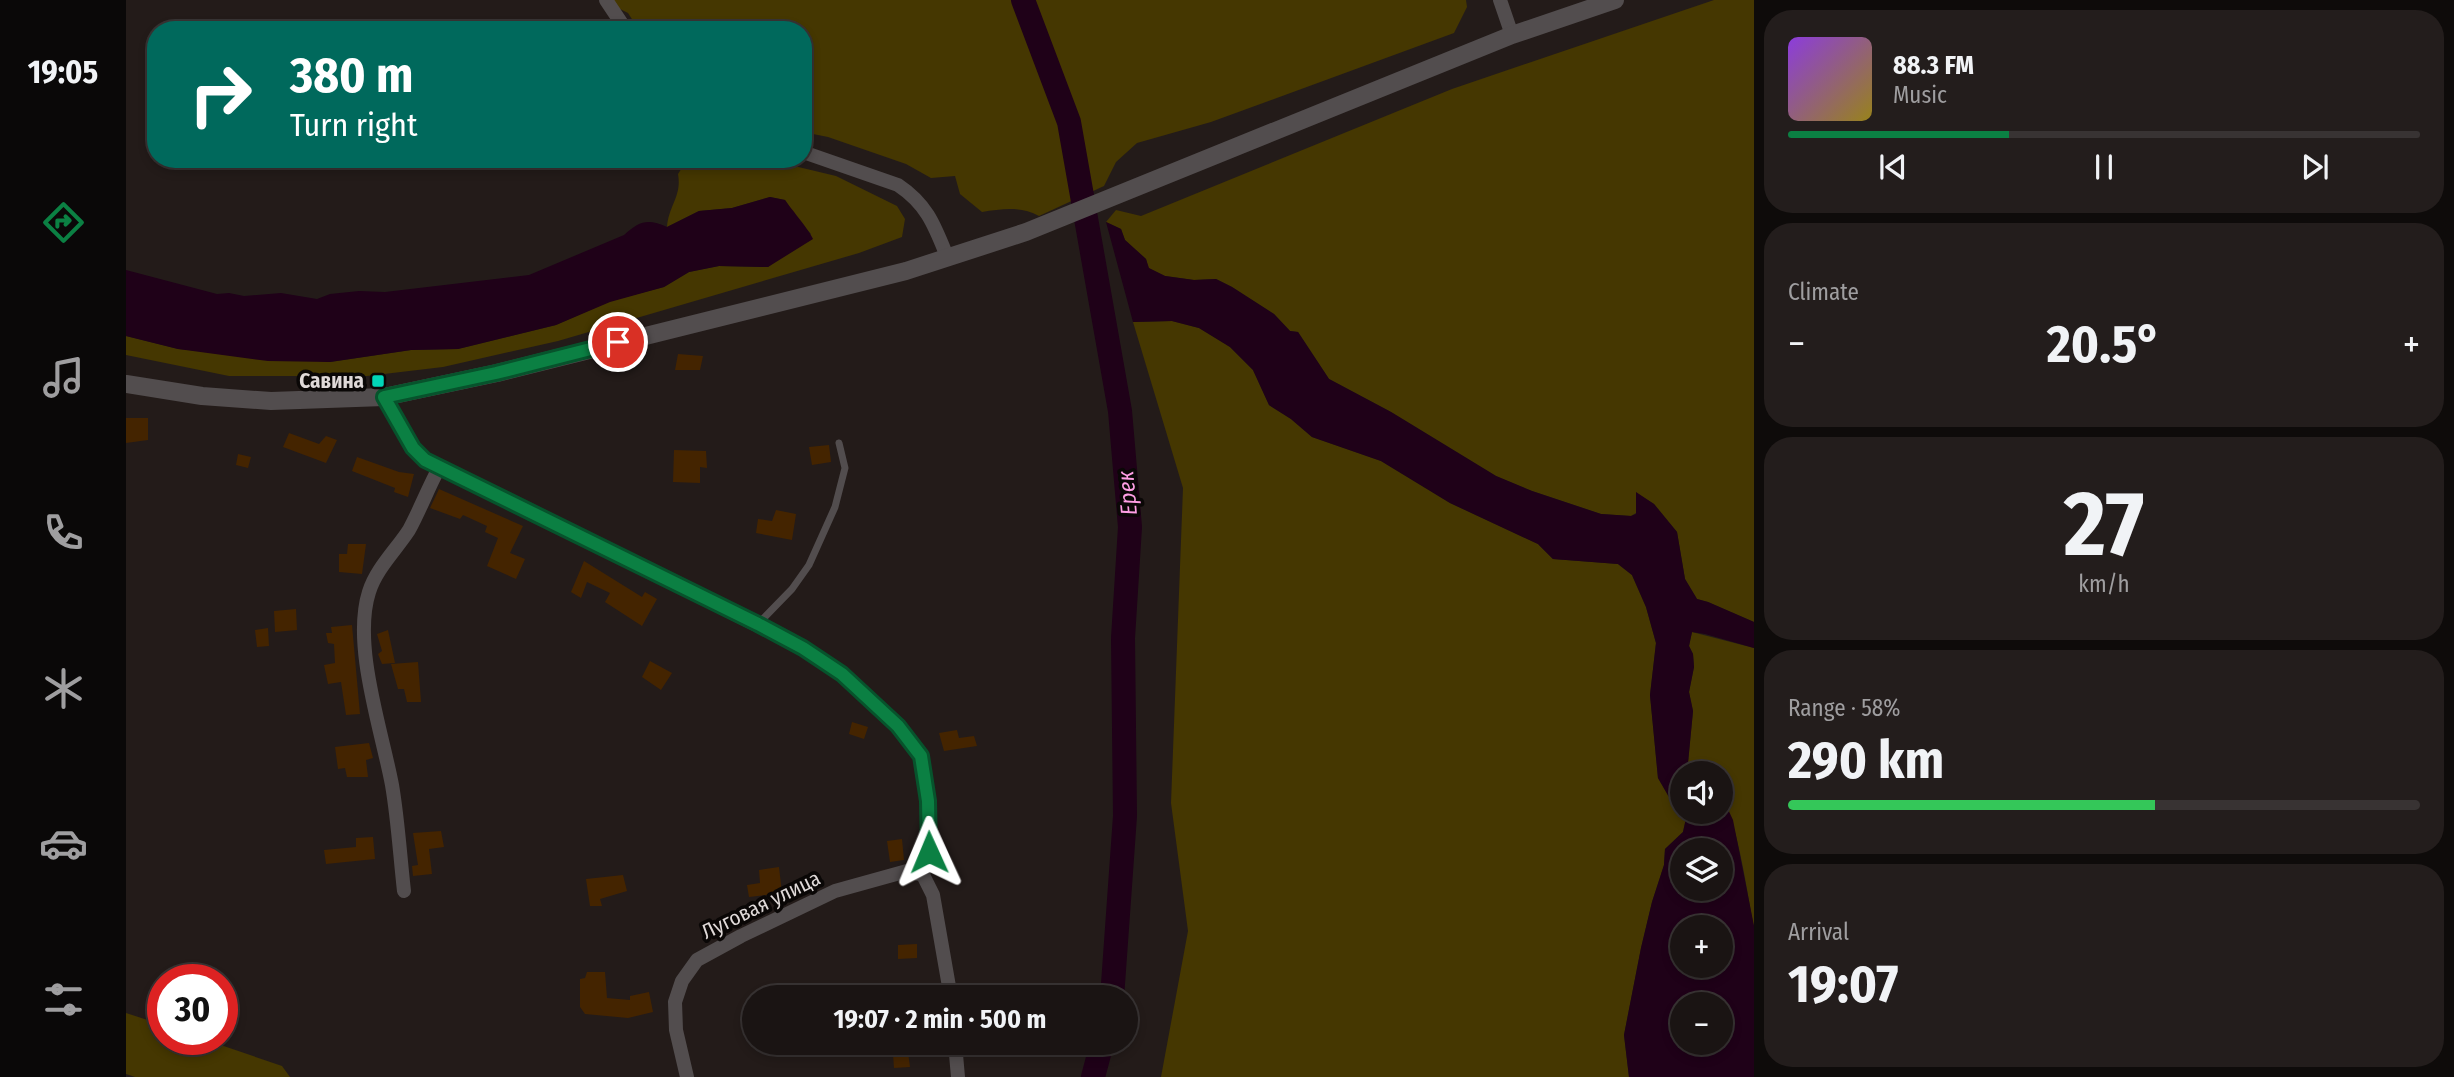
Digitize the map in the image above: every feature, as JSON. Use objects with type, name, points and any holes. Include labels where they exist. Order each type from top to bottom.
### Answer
[{"type":"street","points":[[606,0],[620,21]]},
{"type":"street","points":[[1500,0],[1512,35]]},
{"type":"street","points":[[126,384],[202,396],[271,401],[384,397],[496,373],[948,259],[1026,232],[1512,35],[1615,0]]},
{"type":"street","points":[[812,155],[898,185],[909,192],[931,218],[948,259]]},
{"type":"street","points":[[384,397],[413,448],[425,460],[803,648],[842,674],[898,726],[921,756],[928,801],[929,852],[923,875],[933,895],[949,985]]},
{"type":"street","points":[[404,891],[393,788],[364,648],[366,615],[368,594],[375,575],[388,561],[410,527],[439,468]]},
{"type":"street","name":"Луговая улица","points":[[687,1077],[676,1030],[675,1002],[682,981],[697,960],[740,936],[835,891],[907,871],[923,875]]},
{"type":"street","points":[[956,1055],[958,1077]]},
{"type":"lane","points":[[758,624],[798,581],[809,565],[830,519],[845,468],[839,443]]},
{"type":"shaded area","points":[[602,0],[1466,0],[1467,7],[1454,33],[1211,122],[1137,143],[1116,162],[1104,186],[1039,216],[1004,209],[982,212],[960,194],[955,176],[931,178],[906,164],[812,134],[812,21],[633,21],[628,13]]},
{"type":"shaded area","points":[[1714,0],[1754,0],[1754,622],[1697,599],[1685,579],[1677,532],[1654,504],[1636,493],[1636,513],[1631,516],[1601,514],[1496,476],[1391,412],[1329,379],[1298,332],[1290,331],[1274,314],[1232,287],[1216,279],[1194,280],[1165,276],[1148,268],[1146,259],[1125,240],[1121,229],[1106,222],[1116,210],[1141,216],[1452,89]]},
{"type":"shaded area","points":[[682,168],[803,168],[836,176],[897,206],[905,219],[902,237],[859,253],[558,341],[443,367],[367,376],[229,376],[126,355],[126,336],[178,349],[330,362],[411,350],[458,349],[556,325],[610,301],[664,287],[689,272],[719,266],[768,267],[811,234],[785,200],[770,197],[732,208],[699,211],[667,227],[677,195],[678,174]]},
{"type":"shaded area","points":[[770,197],[785,200],[813,239],[768,267],[719,266],[689,272],[664,287],[610,302],[556,325],[458,349],[411,350],[330,362],[268,361],[178,349],[126,336],[126,270],[217,294],[244,296],[281,293],[317,299],[330,294],[359,291],[385,292],[529,275],[624,235],[644,222],[654,222],[667,227],[699,211],[732,208]]},
{"type":"shaded area","points":[[1106,222],[1121,229],[1125,240],[1146,259],[1149,268],[1165,276],[1194,280],[1216,279],[1232,287],[1274,314],[1290,331],[1298,332],[1329,379],[1391,412],[1496,476],[1601,514],[1636,514],[1636,492],[1654,504],[1677,532],[1685,579],[1697,599],[1754,622],[1754,648],[1692,632],[1689,646],[1694,667],[1689,692],[1693,711],[1688,761],[1670,761],[1670,798],[1658,778],[1650,695],[1656,643],[1646,607],[1632,575],[1618,564],[1553,559],[1538,544],[1450,503],[1381,461],[1312,437],[1269,405],[1253,370],[1230,347],[1199,328],[1172,321],[1133,322]]},
{"type":"shaded area","points":[[1172,321],[1199,328],[1230,347],[1253,370],[1269,405],[1312,437],[1381,461],[1450,503],[1538,544],[1553,559],[1618,564],[1632,575],[1646,607],[1656,643],[1650,695],[1658,778],[1670,798],[1670,824],[1685,824],[1683,832],[1677,838],[1670,838],[1670,844],[1665,849],[1664,865],[1641,948],[1624,1035],[1629,1077],[1161,1077],[1188,931],[1171,803],[1183,488],[1133,322]]},
{"type":"shaded area","points":[[1692,632],[1754,648],[1754,926],[1733,824],[1733,761],[1688,761],[1693,711],[1689,692],[1694,667],[1689,646]]},
{"type":"shaded area","points":[[1733,820],[1754,926],[1754,1077],[1629,1077],[1624,1035],[1641,948],[1664,865],[1665,849],[1670,844],[1670,901],[1733,901],[1733,838],[1677,838],[1683,832],[1685,824],[1733,824]]},
{"type":"shaded area","points":[[126,1013],[147,1020],[147,1055],[238,1055],[238,1051],[282,1066],[290,1077],[135,1077],[126,1074]]},
{"type":"building","points":[[678,354],[703,356],[700,370],[675,370]]},
{"type":"building","points":[[126,418],[148,418],[148,440],[126,443]]},
{"type":"building","points":[[289,433],[319,444],[326,436],[337,440],[326,463],[283,447]]},
{"type":"building","points":[[829,445],[831,462],[812,465],[809,447]]},
{"type":"building","points":[[674,450],[706,451],[707,468],[700,467],[700,483],[673,482]]},
{"type":"building","points":[[238,454],[251,457],[248,468],[236,465]]},
{"type":"building","points":[[357,457],[399,472],[414,474],[408,497],[394,492],[395,488],[352,471]]},
{"type":"building","points":[[439,489],[523,526],[510,553],[525,559],[516,579],[487,566],[498,538],[485,532],[487,526],[463,515],[460,519],[430,508]]},
{"type":"building","points":[[776,510],[796,514],[792,540],[756,533],[758,519],[772,521]]},
{"type":"building","points":[[348,544],[366,544],[362,574],[339,572],[339,554],[347,554]]},
{"type":"building","points":[[584,561],[642,597],[645,592],[657,599],[642,626],[605,602],[610,593],[587,582],[581,598],[571,592]]},
{"type":"building","points":[[296,609],[297,630],[275,632],[274,611]]},
{"type":"building","points":[[352,625],[360,714],[346,715],[341,682],[328,684],[324,665],[335,663],[334,644],[328,643],[326,633],[332,633],[331,627]]},
{"type":"building","points":[[268,628],[269,646],[257,647],[255,630]]},
{"type":"building","points":[[388,630],[395,663],[382,664],[378,654],[382,651],[377,634]]},
{"type":"building","points":[[650,661],[672,673],[661,690],[642,677]]},
{"type":"building","points":[[418,662],[421,702],[407,702],[404,689],[398,689],[391,664]]},
{"type":"building","points":[[852,722],[868,727],[864,739],[849,734]]},
{"type":"building","points":[[957,730],[959,738],[974,736],[977,746],[944,751],[939,733]]},
{"type":"building","points":[[369,743],[373,758],[366,760],[368,777],[347,777],[345,768],[338,769],[335,747]]},
{"type":"building","points":[[441,831],[444,847],[429,849],[432,874],[413,876],[412,866],[418,865],[413,833]]},
{"type":"building","points":[[373,837],[375,859],[326,864],[324,850],[356,847],[356,838]]},
{"type":"building","points":[[902,839],[904,860],[890,862],[887,841]]},
{"type":"building","points":[[779,867],[782,893],[749,897],[747,885],[760,883],[759,870]]},
{"type":"building","points":[[623,875],[627,891],[600,899],[602,906],[590,906],[586,879]]},
{"type":"building","points":[[917,944],[917,958],[898,959],[898,945]]},
{"type":"building","points":[[587,972],[605,972],[607,998],[630,1000],[630,996],[649,992],[653,1012],[628,1018],[585,1014],[580,1007],[580,979],[585,978]]},
{"type":"building","points":[[893,1055],[908,1055],[910,1067],[894,1068]]},
{"type":"waterway","name":"Ерек","points":[[1023,0],[1069,122],[1120,411],[1130,527],[1123,638],[1125,816],[1113,985]]},
{"type":"waterway","name":"Ерек","points":[[1093,1077],[1099,1055]]},
{"type":"place","name":"Савина","points":[[378,381]]},
{"type":"route","points":[[618,342],[496,373],[384,397],[413,448],[425,460],[758,624],[803,648],[842,674],[898,726],[921,756],[928,801],[929,852]]}]
